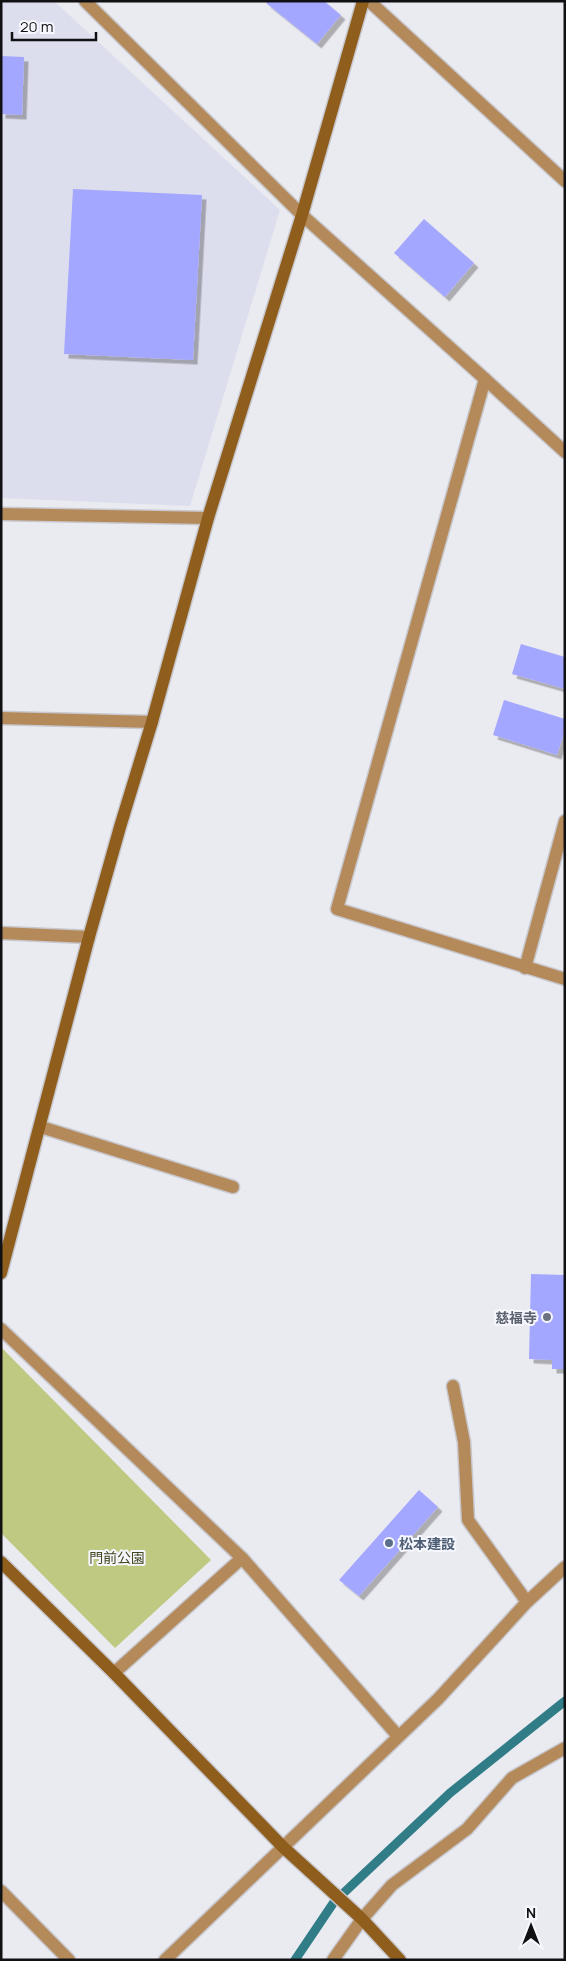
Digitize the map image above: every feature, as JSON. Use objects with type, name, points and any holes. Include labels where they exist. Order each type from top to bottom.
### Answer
[{"type":"street","points":[[85,1],[302,216],[485,378],[565,452]]},
{"type":"street","points":[[1,1273],[41,1127],[89,937],[120,827],[152,722],[208,518],[302,216],[363,1]]},
{"type":"street","points":[[368,1],[565,181]]},
{"type":"street","points":[[485,378],[337,908],[565,979]]},
{"type":"street","points":[[1,514],[208,518]]},
{"type":"street","points":[[1,718],[152,722]]},
{"type":"street","points":[[525,968],[565,821]]},
{"type":"street","points":[[1,933],[89,937]]},
{"type":"street","points":[[41,1127],[233,1187]]},
{"type":"street","points":[[1,1329],[242,1558],[398,1736]]},
{"type":"street","points":[[453,1386],[464,1442],[468,1520],[527,1602]]},
{"type":"street","points":[[114,1673],[242,1558]]},
{"type":"street","points":[[1,1562],[114,1673],[284,1847],[362,1920],[400,1960]]},
{"type":"street","points":[[165,1960],[438,1699],[527,1602],[565,1567]]},
{"type":"street","points":[[334,1960],[362,1920],[392,1885],[467,1829],[512,1778],[565,1748]]},
{"type":"street","points":[[1,1891],[69,1960]]},
{"type":"shaded area","points":[[1,1],[54,1],[280,210],[190,506],[1,498]]},
{"type":"green space","name":"門前公園","points":[[1,1347],[211,1560],[115,1648],[1,1533]]},
{"type":"building","points":[[268,1],[324,1],[341,15],[317,44],[266,3]]},
{"type":"building","points":[[1,56],[24,57],[22,115],[1,114]]},
{"type":"building","points":[[73,189],[202,195],[193,360],[64,354]]},
{"type":"building","points":[[424,219],[474,263],[445,297],[394,253]]},
{"type":"building","points":[[521,644],[565,657],[565,689],[512,674]]},
{"type":"building","points":[[504,700],[565,719],[565,730],[557,755],[493,735]]},
{"type":"building","name":"慈福寺","points":[[531,1274],[565,1275],[565,1369],[552,1369],[552,1360],[529,1359]]},
{"type":"building","name":"松本建設","points":[[419,1490],[438,1507],[359,1596],[339,1580]]},
{"type":"waterway","points":[[295,1960],[334,1902],[450,1793],[565,1701]]},
{"type":"place","name":"慈福寺","points":[[547,1317]]},
{"type":"place","name":"松本建設","points":[[389,1543]]}]
